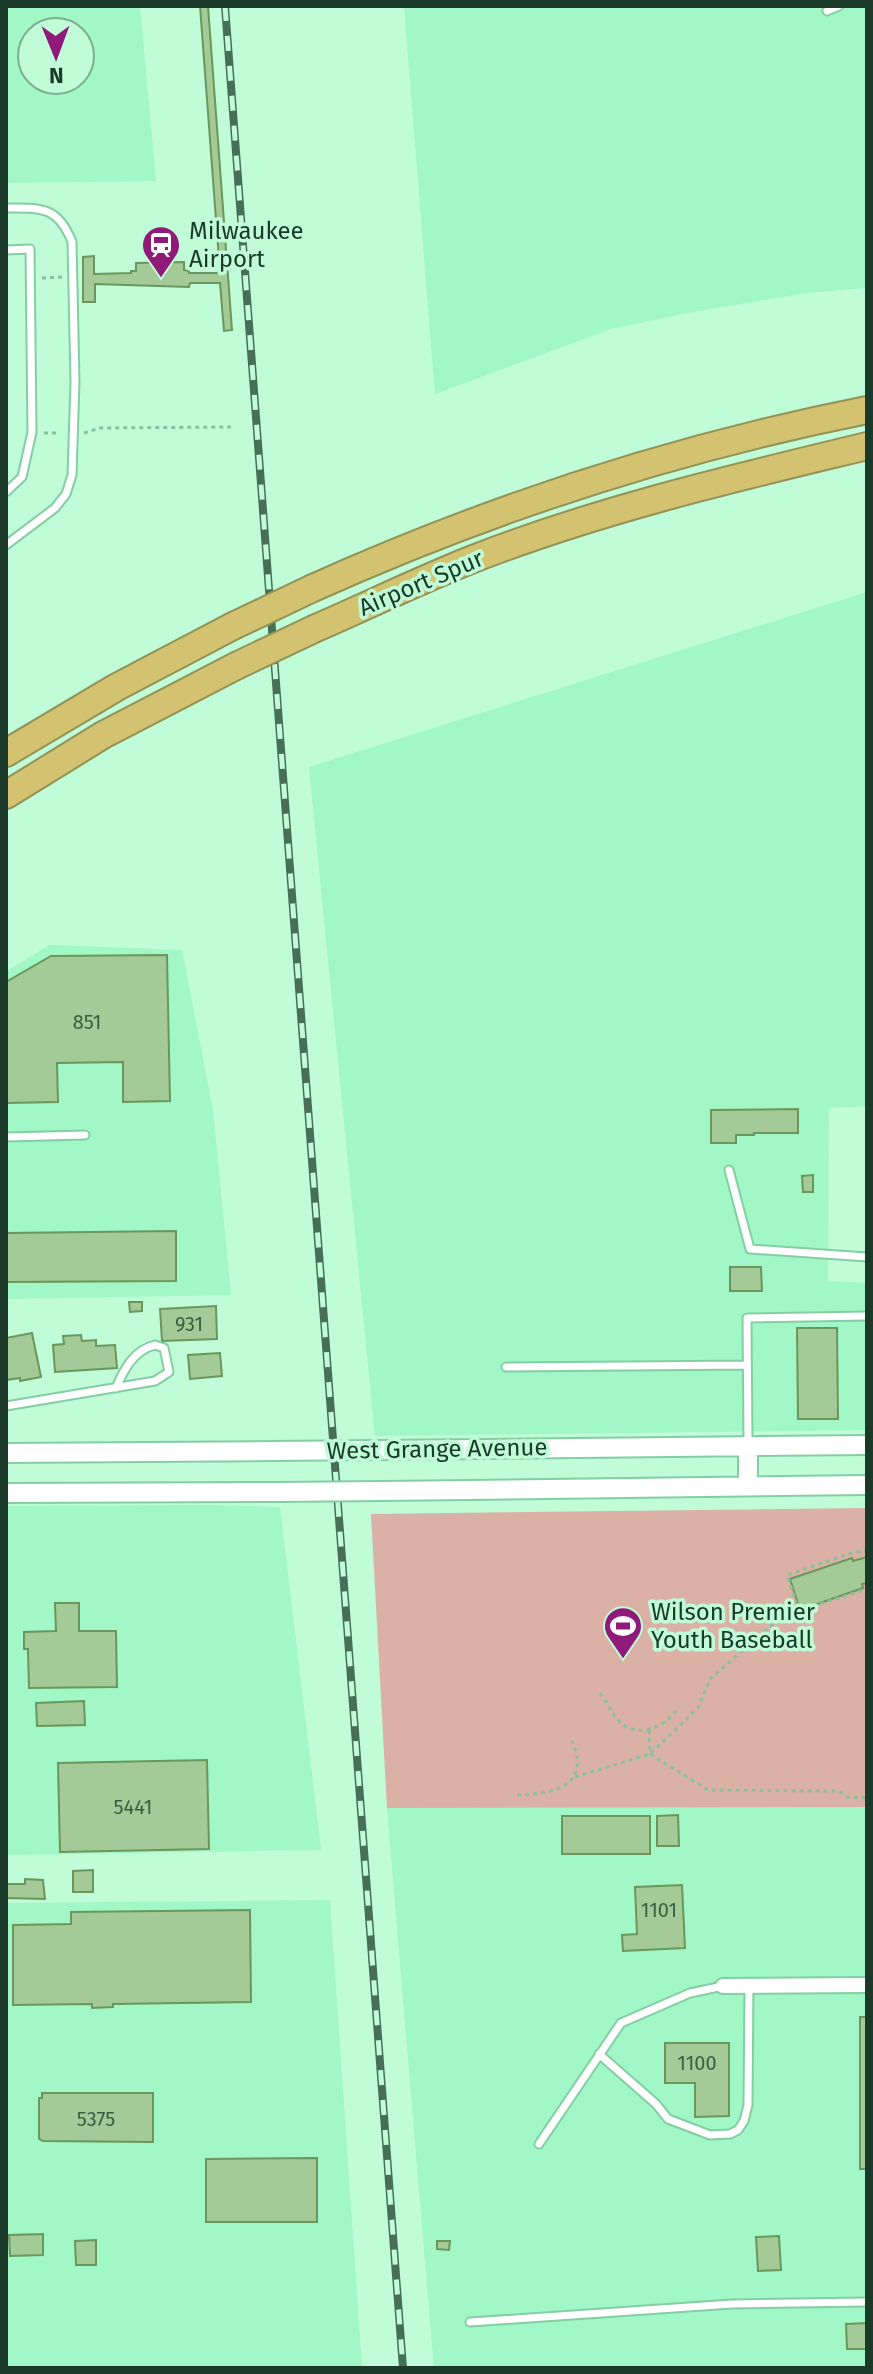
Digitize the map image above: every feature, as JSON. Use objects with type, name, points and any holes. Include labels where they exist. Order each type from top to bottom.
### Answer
[{"type":"highway","name":"Airport Spur","points":[[6,753],[117,687],[233,626],[425,540],[587,482],[742,438],[867,410]]},
{"type":"highway","name":"Airport Spur","points":[[6,795],[103,735],[236,666],[474,559],[644,503],[867,446]]},
{"type":"street","name":"West Grange Avenue","points":[[6,1453],[867,1445]]},
{"type":"street","points":[[748,1446],[748,1486]]},
{"type":"street","name":"West Grange Avenue","points":[[6,1493],[867,1485]]},
{"type":"street","points":[[723,1986],[867,1985]]},
{"type":"lane","points":[[827,11],[839,6]]},
{"type":"lane","points":[[6,208],[35,208],[53,212],[65,225],[72,242],[74,433],[72,475],[66,494],[55,508],[6,545]]},
{"type":"lane","points":[[6,250],[30,249],[32,432],[22,477],[6,492]]},
{"type":"lane","points":[[6,1137],[85,1135]]},
{"type":"lane","points":[[729,1170],[750,1249],[867,1257]]},
{"type":"lane","points":[[748,1446],[747,1318],[867,1316]]},
{"type":"lane","points":[[6,1406],[116,1388],[163,1378],[169,1372],[164,1348],[155,1345],[141,1351],[129,1363],[116,1388]]},
{"type":"lane","points":[[506,1367],[747,1365]]},
{"type":"lane","points":[[539,2144],[621,2023],[690,1993],[723,1986]]},
{"type":"lane","points":[[599,2054],[656,2104],[668,2119],[710,2135],[730,2134],[738,2130],[744,2121],[748,2105],[749,1986]]},
{"type":"lane","points":[[470,2322],[732,2304],[867,2302]]},
{"type":"path","points":[[30,278],[73,277]]},
{"type":"path","points":[[32,432],[231,427]]},
{"type":"path","points":[[799,1612],[787,1575],[855,1552],[867,1551]]},
{"type":"path","points":[[517,1795],[546,1794],[562,1788],[575,1777],[650,1754],[698,1708],[710,1679],[782,1616],[867,1589]]},
{"type":"path","points":[[600,1693],[622,1724],[649,1730],[671,1719],[679,1707]]},
{"type":"path","points":[[649,1730],[650,1754]]},
{"type":"path","points":[[572,1741],[578,1755],[575,1777]]},
{"type":"path","points":[[650,1754],[708,1790],[839,1791],[847,1797],[867,1798]]},
{"type":"shaded area","points":[[6,6],[140,6],[156,181],[6,183]]},
{"type":"shaded area","points":[[404,6],[867,6],[867,288],[806,293],[611,329],[435,394]]},
{"type":"shaded area","points":[[867,592],[867,1106],[829,1108],[828,1281],[867,1283],[867,1430],[375,1436],[309,767]]},
{"type":"shaded area","points":[[50,945],[182,950],[213,1110],[231,1295],[6,1299],[6,971]]},
{"type":"shaded area","points":[[6,1506],[280,1507],[321,1850],[6,1855]]},
{"type":"shaded area","name":"Wilson Premier Youth Baseball","points":[[867,1508],[867,1807],[387,1808],[371,1514]]},
{"type":"shaded area","points":[[867,1807],[867,2368],[434,2368],[387,1808]]},
{"type":"shaded area","points":[[330,1900],[362,2368],[6,2368],[6,1903]]},
{"type":"building","name":"Milwaukee Airport","points":[[200,6],[208,6],[232,330],[224,331],[220,283],[190,283],[189,287],[95,284],[95,302],[83,302],[83,257],[94,256],[94,274],[131,273],[136,271],[136,263],[184,262],[184,270],[189,273],[220,273]]},
{"type":"building","points":[[167,955],[170,1101],[123,1102],[123,1062],[57,1063],[58,1102],[6,1103],[6,982],[51,956]]},
{"type":"building","points":[[798,1109],[798,1133],[736,1135],[736,1143],[711,1143],[711,1110]]},
{"type":"building","points":[[813,1175],[813,1192],[803,1192],[802,1176]]},
{"type":"building","points":[[176,1231],[176,1281],[6,1282],[6,1233]]},
{"type":"building","points":[[730,1267],[761,1267],[762,1291],[730,1291]]},
{"type":"building","points":[[129,1302],[142,1302],[142,1311],[130,1312]]},
{"type":"building","points":[[216,1306],[217,1339],[162,1341],[160,1309]]},
{"type":"building","points":[[797,1328],[837,1328],[838,1419],[798,1419]]},
{"type":"building","points":[[32,1333],[41,1377],[6,1380],[6,1338]]},
{"type":"building","points":[[81,1335],[82,1341],[96,1340],[96,1346],[115,1345],[117,1368],[55,1372],[53,1345],[64,1344],[63,1336]]},
{"type":"building","points":[[220,1353],[222,1376],[190,1379],[188,1355]]},
{"type":"building","points":[[867,1557],[867,1583],[862,1584],[863,1588],[800,1610],[790,1579],[852,1558],[853,1561]]},
{"type":"building","points":[[55,1603],[79,1603],[79,1631],[116,1631],[117,1687],[29,1688],[28,1649],[24,1649],[24,1632],[56,1631]]},
{"type":"building","points":[[84,1701],[85,1725],[37,1726],[36,1703]]},
{"type":"building","points":[[207,1760],[209,1849],[60,1852],[58,1763]]},
{"type":"building","points":[[678,1815],[679,1846],[657,1846],[657,1816]]},
{"type":"building","points":[[562,1816],[650,1816],[650,1854],[562,1854]]},
{"type":"building","points":[[93,1870],[93,1892],[73,1892],[73,1871]]},
{"type":"building","points":[[25,1879],[43,1880],[45,1899],[6,1898],[6,1884],[25,1884]]},
{"type":"building","points":[[682,1885],[685,1948],[623,1951],[622,1935],[637,1934],[635,1887]]},
{"type":"building","points":[[250,1910],[251,2002],[113,2004],[113,2007],[92,2008],[92,2004],[13,2005],[13,1925],[71,1924],[71,1912]]},
{"type":"building","points":[[860,2017],[867,2017],[867,2169],[860,2169]]},
{"type":"building","points":[[665,2043],[729,2043],[729,2116],[695,2117],[695,2083],[665,2083]]},
{"type":"building","points":[[42,2093],[153,2093],[153,2142],[43,2141],[39,2139],[39,2098],[42,2098]]},
{"type":"building","points":[[317,2158],[317,2222],[206,2222],[206,2159]]},
{"type":"building","points":[[43,2234],[43,2255],[10,2256],[9,2235]]},
{"type":"building","points":[[779,2236],[781,2270],[758,2271],[756,2237]]},
{"type":"building","points":[[96,2240],[96,2265],[76,2265],[75,2241]]},
{"type":"building","points":[[437,2241],[450,2241],[449,2250],[437,2249]]},
{"type":"building","points":[[867,2323],[867,2349],[847,2349],[846,2324]]},
{"type":"railway","points":[[225,6],[403,2368]]},
{"type":"place","name":"Milwaukee Airport","points":[[161,279]]},
{"type":"place","name":"Wilson Premier Youth Baseball","points":[[623,1660]]}]
